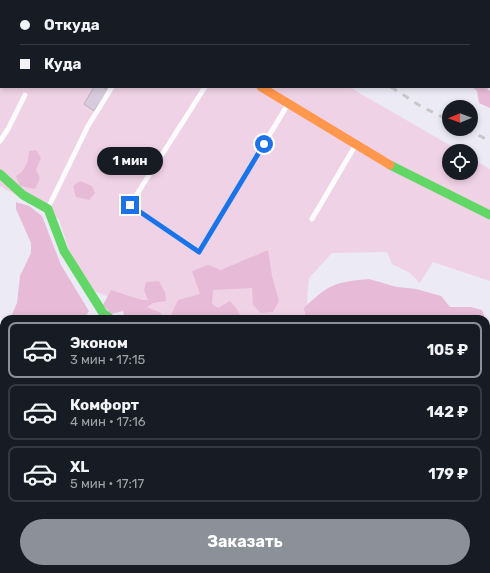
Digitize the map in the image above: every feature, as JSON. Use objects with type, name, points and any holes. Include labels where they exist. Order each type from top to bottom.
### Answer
[{"type":"street","points":[[263,88],[387,163],[490,215]]},
{"type":"street","points":[[0,174],[22,195],[48,209],[64,251],[103,315]]},
{"type":"lane","points":[[48,209],[88,126],[111,88]]},
{"type":"lane","points":[[204,88],[130,205],[199,252],[288,104]]},
{"type":"lane","points":[[0,141],[25,95]]},
{"type":"lane","points":[[312,219],[356,144]]},
{"type":"shaded area","points":[[0,88],[351,88],[448,144],[442,144],[442,180],[478,180],[478,162],[490,169],[490,281],[433,262],[420,283],[410,273],[392,264],[387,252],[332,253],[309,278],[307,299],[309,315],[146,315],[146,312],[89,289],[68,247],[59,219],[0,186]]},
{"type":"shaded area","points":[[473,88],[487,88],[490,91],[490,108],[479,103],[477,91]]},
{"type":"shaded area","points":[[36,150],[41,158],[36,170],[40,178],[35,189],[20,186],[16,176],[26,165],[29,151]]},
{"type":"shaded area","points":[[80,181],[92,186],[95,193],[89,200],[76,197],[73,186]]},
{"type":"shaded area","points":[[16,202],[29,206],[42,216],[61,265],[89,311],[86,315],[12,315],[17,303],[20,276],[31,253],[31,243],[16,209]]},
{"type":"shaded area","points":[[268,250],[272,276],[279,301],[273,312],[261,313],[253,305],[252,288],[213,290],[212,304],[218,308],[230,301],[240,315],[171,315],[178,300],[200,294],[192,271],[208,265],[221,270]]},
{"type":"shaded area","points":[[369,279],[397,287],[416,289],[441,296],[450,307],[471,307],[482,310],[484,315],[305,315],[304,308],[320,294],[333,286],[348,281]]},
{"type":"shaded area","points":[[159,281],[165,292],[166,301],[153,303],[147,307],[161,313],[161,315],[124,315],[123,311],[111,314],[103,305],[111,290],[142,300],[148,300],[144,290],[146,282]]},
{"type":"building","points":[[93,88],[105,88],[108,90],[94,111],[84,104]]},
{"type":"railway","points":[[393,88],[422,107],[442,117]]},
{"type":"railway","points":[[478,135],[490,141]]},
{"type":"traffic: fast","points":[[390,165],[490,215]]},
{"type":"traffic: fast","points":[[0,174],[23,195],[48,209],[64,251],[106,315]]},
{"type":"traffic: slow","points":[[263,88],[390,165]]},
{"type":"route","points":[[130,205],[199,252],[264,144]]}]
